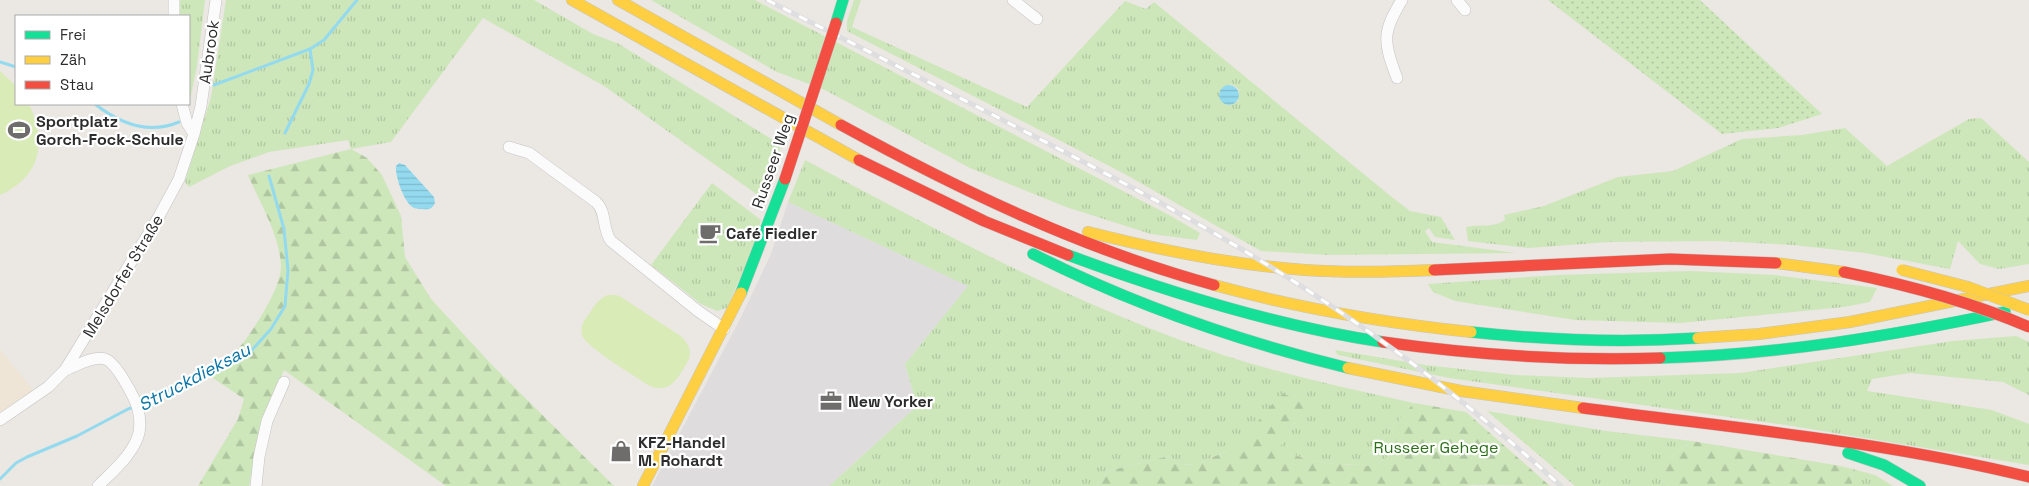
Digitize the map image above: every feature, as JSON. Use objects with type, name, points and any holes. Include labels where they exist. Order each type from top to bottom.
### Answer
[{"type":"main road","points":[[572,0],[861,162],[967,214],[1061,252],[1189,297],[1277,320],[1362,339],[1429,349],[1491,355],[1609,360],[1678,359],[1825,346],[1900,334],[2029,308]]},
{"type":"main road","points":[[618,0],[844,126],[988,200],[1115,254],[1219,287],[1276,301],[1361,318],[1440,330],[1587,340],[1673,339],[1772,332],[1890,315],[2029,286]]},
{"type":"main road","name":"Russeer Weg","points":[[644,486],[750,273],[785,178],[844,0]]},
{"type":"main road","points":[[988,200],[1068,227],[1125,242],[1174,253],[1241,264],[1377,272],[1602,261],[1701,261],[1790,265],[1844,272],[1923,290],[1966,303],[2029,327]]},
{"type":"main road","points":[[967,214],[1047,262],[1140,304],[1235,338],[1325,364],[1408,382],[1499,398],[1789,434],[1936,456],[2029,477]]},
{"type":"main road","points":[[1701,261],[1748,252],[1816,256]]},
{"type":"main road","points":[[1890,268],[1946,281],[2029,308]]},
{"type":"main road","points":[[1789,434],[1872,460],[1900,473],[1920,486]]},
{"type":"street","points":[[174,0],[174,15]]},
{"type":"street","name":"Aubrook","points":[[194,134],[201,106],[216,0]]},
{"type":"street","points":[[1013,0],[1037,19]]},
{"type":"street","points":[[1397,78],[1390,62],[1386,36],[1389,22],[1402,0]]},
{"type":"street","points":[[1457,0],[1465,10]]},
{"type":"street","points":[[182,105],[187,123],[194,134]]},
{"type":"street","name":"Melsdorfer Straße","points":[[0,420],[48,387],[65,370],[168,201],[194,134]]},
{"type":"street","points":[[509,147],[528,153],[596,202],[602,210],[607,235],[611,241],[698,311],[724,328]]},
{"type":"street","points":[[65,370],[96,358],[107,359],[115,366],[137,407],[139,431],[134,445],[124,459],[98,486]]},
{"type":"street","points":[[256,486],[259,457],[267,421],[284,382]]},
{"type":"shaded area","points":[[788,202],[969,286],[905,364],[917,406],[829,486],[652,486],[740,319],[771,254]]},
{"type":"shaded area","points":[[0,349],[33,390],[0,413]]},
{"type":"green space","points":[[180,0],[205,0],[197,66],[190,100],[190,15],[179,15]]},
{"type":"green space","points":[[226,0],[534,0],[593,34],[619,44],[781,145],[766,201],[604,86],[483,18],[391,142],[351,149],[348,140],[269,152],[230,166],[189,187],[185,182],[211,97]]},
{"type":"green space","points":[[651,0],[755,0],[1169,215],[1200,233],[1197,240],[1151,234],[1066,207],[970,168],[825,90],[777,72]]},
{"type":"green space","points":[[854,0],[861,0],[852,27],[1027,107],[1125,1],[1146,9],[1154,2],[1410,211],[1441,217],[1455,240],[1435,237],[1429,228],[1425,231],[1432,242],[1516,253],[1328,255],[1261,251],[1121,172],[847,31],[847,21]],"holes":[[[1230,84],[1239,90],[1238,101],[1228,105],[1220,99]]]},
{"type":"green space","points":[[1548,0],[1700,0],[1822,114],[1778,128],[1722,134]]},
{"type":"green space","name":"Sportplatz Gorch-Fock-Schule","points":[[0,71],[15,85],[15,105],[29,105],[35,118],[39,145],[37,157],[32,168],[14,187],[0,195]]},
{"type":"green space","points":[[1981,118],[2029,162],[2029,264],[1999,269],[1980,264],[1958,241],[1950,269],[1865,253],[1793,245],[1717,241],[1609,242],[1529,248],[1468,241],[1466,227],[1496,224],[1505,220],[1504,215],[1544,206],[1618,177],[1673,171],[1742,139],[1802,135],[1845,128],[1887,166],[1969,119]]},
{"type":"green space","points":[[351,149],[367,158],[382,175],[401,216],[405,257],[431,299],[493,366],[614,486],[446,486],[284,370],[259,432],[249,486],[198,486],[238,419],[244,399],[213,378],[212,372],[236,351],[248,336],[267,306],[280,274],[280,253],[277,242],[248,175]]},
{"type":"green space","points":[[805,160],[958,241],[1063,291],[1169,336],[1270,369],[1414,403],[1391,428],[1397,444],[1390,454],[1374,467],[1325,463],[1288,453],[1282,450],[1282,439],[1301,416],[1312,407],[1282,394],[1236,447],[1197,464],[1180,465],[1169,456],[1108,471],[1096,486],[829,486],[917,406],[905,364],[968,286],[788,202]]},
{"type":"green space","points":[[712,183],[761,220],[755,244],[727,308],[717,311],[701,304],[651,265]]},
{"type":"green space","points":[[1690,271],[1775,275],[1877,288],[1870,302],[1844,307],[1680,323],[1575,320],[1455,301],[1433,292],[1428,284],[1558,275]]},
{"type":"green space","points":[[608,295],[621,297],[682,337],[686,342],[690,350],[689,359],[678,377],[669,386],[657,388],[650,386],[601,354],[585,340],[582,335],[584,321],[597,303]]},
{"type":"green space","points":[[2016,336],[2029,342],[2029,395],[2003,382],[1910,373],[1872,379],[1867,391],[1992,410],[2029,424],[2029,465],[1786,425],[1449,378],[1338,355],[1335,350],[1425,365],[1515,375],[1588,378],[1740,373],[1953,341]]},
{"type":"green space","name":"Russeer Gehege","points":[[1282,393],[1313,407],[1301,416],[1282,439],[1282,450],[1295,455],[1325,463],[1374,467],[1390,454],[1397,444],[1391,428],[1414,403],[1466,412],[1550,486],[1096,486],[1108,471],[1169,456],[1180,465],[1197,464],[1236,447]]},
{"type":"green space","points":[[1487,411],[1606,431],[1692,441],[1667,460],[1662,480],[1668,486],[1575,486]]},
{"type":"green space","points":[[1692,441],[1853,469],[1852,486],[1668,486],[1662,480],[1659,471],[1667,460]]},
{"type":"green space","points":[[1853,469],[1875,475],[1893,486],[1852,486]]},
{"type":"water","points":[[1225,85],[1233,85],[1239,91],[1239,99],[1233,105],[1225,105],[1219,99],[1219,91]]},
{"type":"water","points":[[399,163],[405,165],[434,197],[435,203],[431,208],[417,209],[408,203],[402,193],[397,175],[396,166]]},
{"type":"waterway","name":"Struckdieksau","points":[[285,133],[309,84],[313,70],[310,49],[324,40],[357,0]]},
{"type":"waterway","points":[[214,85],[310,49]]},
{"type":"waterway","points":[[0,62],[15,67]]},
{"type":"waterway","points":[[96,105],[114,117],[134,125],[156,127],[179,122]]},
{"type":"waterway","name":"Struckdieksau","points":[[0,479],[16,463],[27,457],[77,436],[128,409],[151,401],[208,368],[252,350],[271,329],[285,306],[288,270],[284,229],[269,176]]},
{"type":"railway","points":[[767,0],[1097,169],[1261,261],[1340,312],[1416,366],[1490,425],[1561,486]]},
{"type":"traffic: fast","points":[[836,23],[843,0]]},
{"type":"traffic: fast","points":[[741,293],[785,179]]},
{"type":"traffic: fast","points":[[1033,254],[1109,290],[1187,320],[1267,346],[1348,368]]},
{"type":"traffic: fast","points":[[1068,255],[1224,307],[1303,327],[1383,342]]},
{"type":"traffic: fast","points":[[1660,358],[1747,353],[1833,343],[2005,312]]},
{"type":"traffic: fast","points":[[1471,332],[1584,340],[1698,338]]},
{"type":"traffic: fast","points":[[1848,453],[1884,465],[1920,486]]},
{"type":"traffic: slow","points":[[572,0],[859,160]]},
{"type":"traffic: slow","points":[[618,0],[841,125]]},
{"type":"traffic: slow","points":[[1088,232],[1196,256],[1278,268],[1353,272],[1434,270]]},
{"type":"traffic: slow","points":[[1776,263],[1844,272]]},
{"type":"traffic: slow","points":[[1902,270],[1968,287],[2029,310]]},
{"type":"traffic: slow","points":[[1214,285],[1342,314],[1471,332]]},
{"type":"traffic: slow","points":[[1698,338],[1759,334],[1850,322],[2029,286]]},
{"type":"traffic: slow","points":[[643,486],[741,293]]},
{"type":"traffic: slow","points":[[1348,368],[1461,391],[1583,408]]},
{"type":"traffic: jam","points":[[785,179],[836,23]]},
{"type":"traffic: jam","points":[[841,125],[977,195],[1069,236],[1117,254],[1214,285]]},
{"type":"traffic: jam","points":[[859,160],[984,221],[1068,255]]},
{"type":"traffic: jam","points":[[1434,270],[1670,259],[1776,263]]},
{"type":"traffic: jam","points":[[1844,272],[1938,295],[1984,309],[2029,327]]},
{"type":"traffic: jam","points":[[1383,342],[1521,356],[1590,359],[1660,358]]},
{"type":"traffic: jam","points":[[1583,408],[1807,436],[1919,454],[2029,477]]},
{"type":"place","name":"Sportplatz Gorch-Fock-Schule","points":[[19,130]]},
{"type":"place","name":"Café Fiedler","points":[[710,233]]},
{"type":"place","name":"New Yorker","points":[[831,401]]},
{"type":"place","name":"KFZ-Handel M. Rohardt","points":[[621,451]]}]
